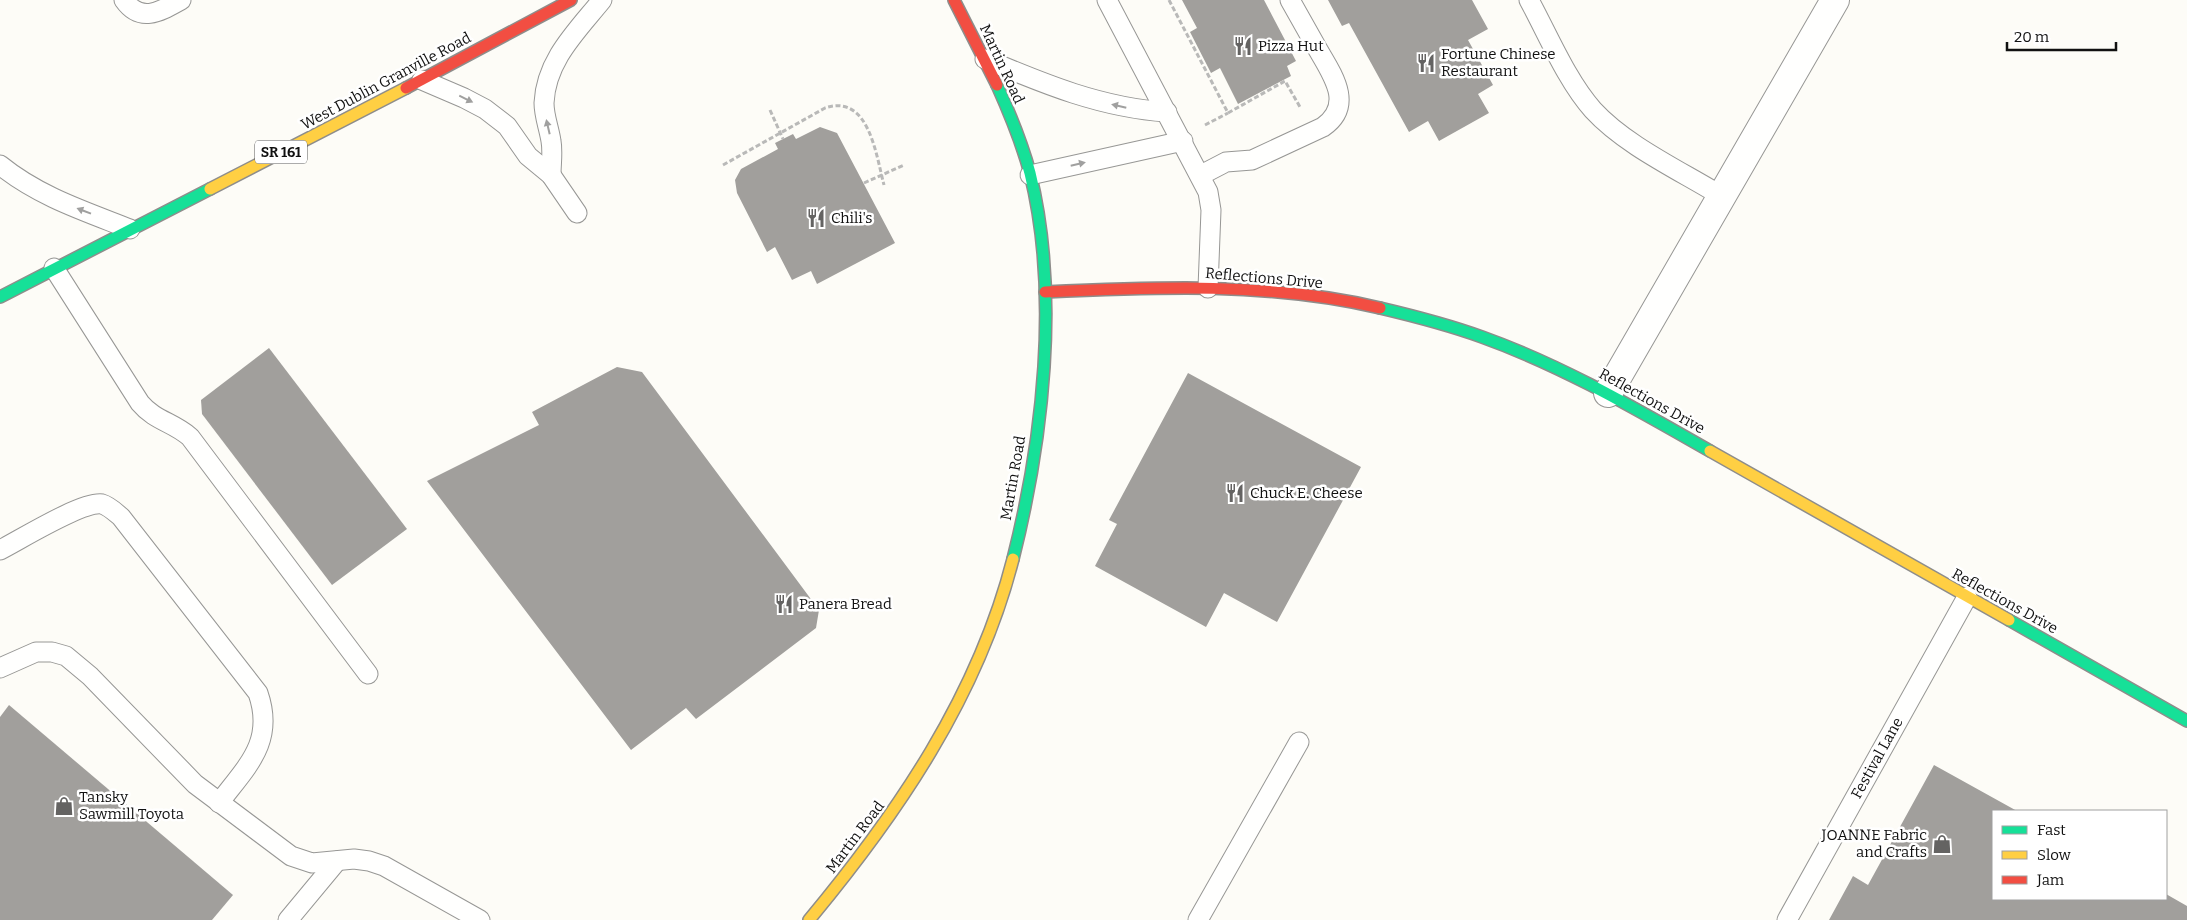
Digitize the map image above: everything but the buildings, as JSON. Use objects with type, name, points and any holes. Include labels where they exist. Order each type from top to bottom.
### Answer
[{"type":"street","name":"West Dublin Granville Road","points":[[0,297],[422,80],[571,0]]},
{"type":"street","name":"Martin Road","points":[[809,920],[881,830],[925,766],[957,707],[992,627],[1016,547],[1032,468],[1041,385],[1046,292],[1040,230],[1030,175],[1020,139],[985,59],[954,0]]},
{"type":"street","points":[[1608,393],[1723,197],[1835,0]]},
{"type":"street","name":"Reflections Drive","points":[[1046,292],[1119,288],[1261,290],[1359,303],[1405,314],[1497,342],[1608,393],[2187,721]]},
{"type":"lane","points":[[124,0],[133,10],[146,15],[160,11],[181,0]]},
{"type":"lane","points":[[551,175],[551,142],[544,103],[547,84],[554,62],[566,43],[602,0]]},
{"type":"lane","points":[[1106,0],[1183,141],[1208,192],[1211,210],[1208,288]]},
{"type":"lane","points":[[1200,175],[1226,162],[1252,160],[1313,132],[1332,121],[1339,99],[1338,89],[1290,0]]},
{"type":"lane","points":[[1530,0],[1578,89],[1592,109],[1610,127],[1629,140],[1723,197]]},
{"type":"lane","points":[[985,59],[1072,94],[1136,110],[1167,112]]},
{"type":"lane","points":[[422,80],[485,109],[507,126],[528,156],[551,175],[577,214]]},
{"type":"lane","points":[[1030,175],[1183,141]]},
{"type":"lane","points":[[0,165],[22,183],[46,195],[130,229]]},
{"type":"lane","points":[[54,268],[140,404],[149,414],[182,430],[190,437],[368,674]]},
{"type":"lane","points":[[0,550],[73,512],[94,504],[104,504],[121,517],[258,693],[263,707],[264,724],[258,748],[220,803]]},
{"type":"lane","name":"Festival Lane","points":[[1787,920],[1967,597]]},
{"type":"lane","points":[[0,668],[36,652],[52,652],[66,656],[90,676],[195,784],[291,856],[312,863],[369,861],[384,866],[480,920]]},
{"type":"lane","points":[[1198,920],[1299,742]]},
{"type":"lane","points":[[288,920],[337,861]]},
{"type":"path","points":[[1169,0],[1228,113],[1285,81],[1313,132]]},
{"type":"path","points":[[723,165],[780,132],[833,105],[848,107],[855,111],[865,122],[884,185]]},
{"type":"path","points":[[770,110],[783,139]]},
{"type":"path","points":[[864,183],[904,165]]},
{"type":"traffic: fast","points":[[997,85],[1030,173],[1039,219],[1046,317],[1044,367],[1033,466],[1013,559]]},
{"type":"traffic: fast","points":[[0,297],[210,189]]},
{"type":"traffic: fast","points":[[1380,308],[1470,333],[1541,361],[1599,389],[1710,451]]},
{"type":"traffic: fast","points":[[2009,620],[2187,721]]},
{"type":"traffic: slow","points":[[210,189],[406,88]]},
{"type":"traffic: slow","points":[[1710,451],[2009,620]]},
{"type":"traffic: slow","points":[[809,920],[874,838],[931,751],[957,705],[979,658],[998,609],[1013,559]]},
{"type":"traffic: jam","points":[[406,88],[571,0]]},
{"type":"traffic: jam","points":[[954,0],[997,85]]},
{"type":"traffic: jam","points":[[1045,292],[1171,288],[1255,290],[1339,300],[1380,308]]},
{"type":"place","name":"Pizza Hut","points":[[1243,46]]},
{"type":"place","name":"Fortune Chinese Restaurant","points":[[1426,63]]},
{"type":"place","name":"Chili's","points":[[816,218]]},
{"type":"place","name":"Chuck E. Cheese","points":[[1235,493]]},
{"type":"place","name":"Panera Bread","points":[[784,604]]},
{"type":"place","name":"Tansky Sawmill Toyota","points":[[64,806]]},
{"type":"place","name":"JOANNE Fabric and Crafts","points":[[1942,844]]}]
